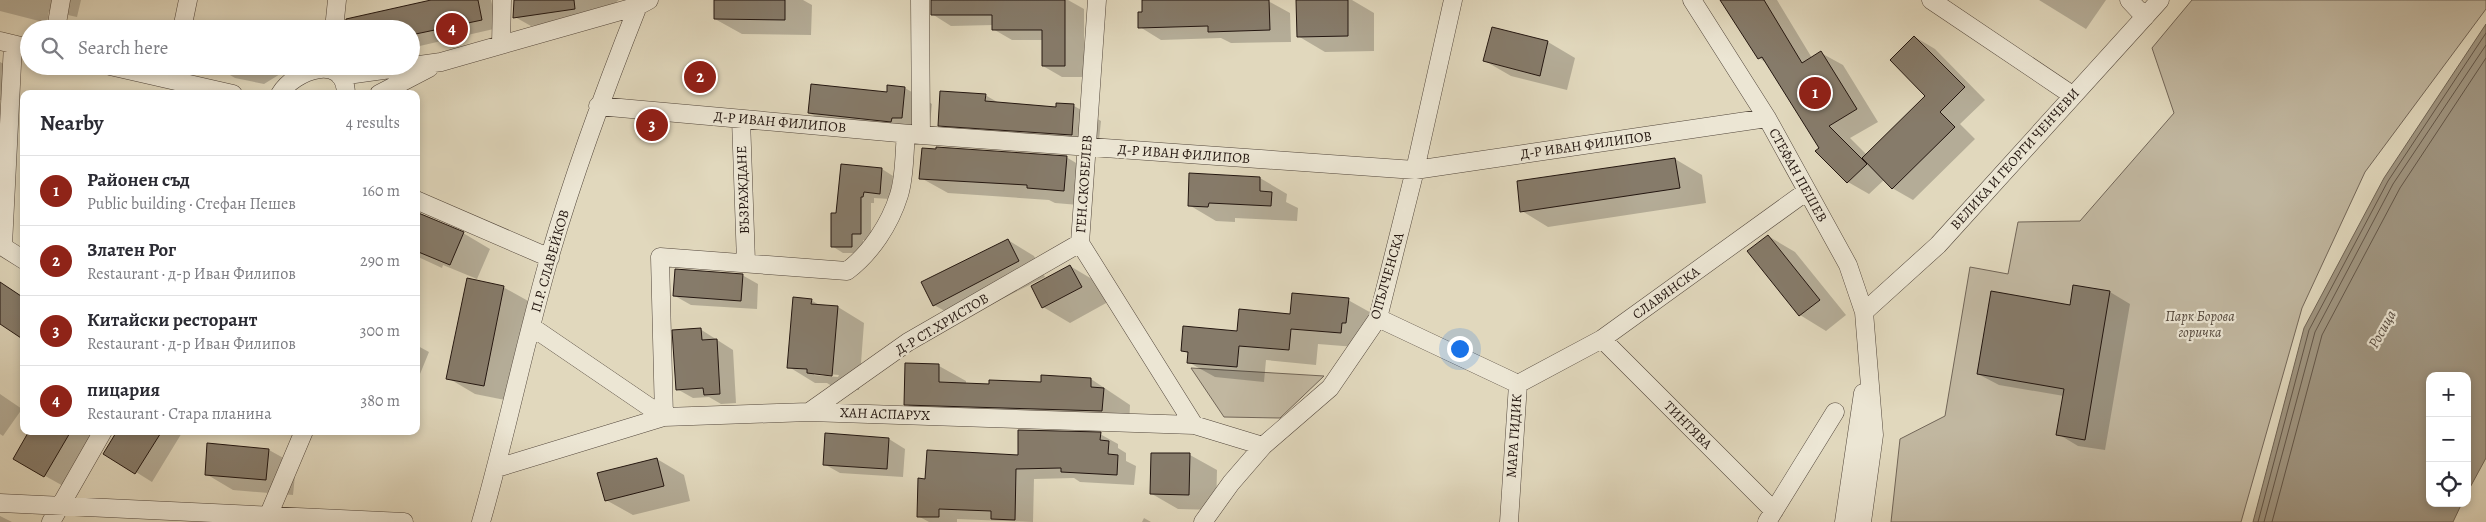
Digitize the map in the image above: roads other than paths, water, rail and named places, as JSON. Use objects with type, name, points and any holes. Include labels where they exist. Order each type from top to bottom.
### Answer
[{"type":"street","points":[[58,20],[61,0]]},
{"type":"street","points":[[184,20],[188,0]]},
{"type":"street","points":[[335,20],[337,0]]},
{"type":"street","points":[[501,44],[502,0]]},
{"type":"street","points":[[664,417],[660,257],[847,271],[861,260],[892,212],[899,194],[913,134],[920,0]]},
{"type":"street","name":"ГЕН.СКОБЕЛЕВ","points":[[1097,0],[1080,243],[1194,425]]},
{"type":"street","name":"ОПЪЛЧЕНСКА","points":[[1203,522],[1231,483],[1263,446],[1330,388],[1378,318],[1415,170],[1453,0]]},
{"type":"street","name":"СТЕФАН ПЕШЕВ","points":[[1692,0],[1766,118],[1848,265],[1864,312],[1874,435],[1862,522]]},
{"type":"street","points":[[1931,0],[2072,95]]},
{"type":"street","points":[[2129,0],[2145,17]]},
{"type":"street","name":"ВЕЛИКА И ГЕОРГИ ЧЕНЧЕВИ","points":[[1864,312],[1938,244],[2160,0]]},
{"type":"street","points":[[420,65],[441,62],[644,3]]},
{"type":"street","name":"П.Р. СЛАВЕЙКОВ","points":[[481,522],[497,468],[550,258],[598,106],[644,3]]},
{"type":"street","points":[[14,44],[2,245],[20,257]]},
{"type":"street","points":[[420,73],[441,62]]},
{"type":"street","points":[[178,75],[216,90]]},
{"type":"street","points":[[282,90],[294,80],[304,75]]},
{"type":"street","points":[[346,90],[340,76],[347,75]]},
{"type":"street","points":[[388,90],[416,75]]},
{"type":"street","name":"Д-Р ИВАН ФИЛИПОВ","points":[[598,106],[913,134],[1415,170],[1766,118]]},
{"type":"street","name":"ВЪЗРАЖДАНЕ","points":[[741,119],[746,262]]},
{"type":"street","name":"СЛАВЯНСКА","points":[[1518,384],[1602,340],[1807,191]]},
{"type":"street","points":[[420,202],[550,258]]},
{"type":"street","name":"Д-Р СТ.ХРИСТОВ","points":[[809,412],[908,342],[1080,243]]},
{"type":"street","name":"МАРА ГИДИК","points":[[1378,318],[1518,384],[1508,522]]},
{"type":"street","points":[[532,327],[664,417]]},
{"type":"street","name":"ТИНТЯВА","points":[[1602,340],[1770,516]]},
{"type":"street","name":"СТЕФАН ПЕШЕВ","points":[[1844,522],[1868,363]]},
{"type":"street","name":"ХАН АСПАРУХ","points":[[497,468],[664,417],[809,412],[1194,425],[1263,446]]},
{"type":"street","points":[[1770,516],[1835,412]]},
{"type":"street","points":[[51,522],[101,435]]},
{"type":"street","points":[[269,514],[302,435]]},
{"type":"street","points":[[0,503],[269,514],[404,522]]},
{"type":"water","name":"Росица","points":[[2486,24],[2486,458],[2471,486],[2471,372],[2426,372],[2426,507],[2460,507],[2453,522],[2253,522],[2304,328],[2384,178]]},
{"type":"place","name":"пицария","points":[[452,29]]},
{"type":"place","name":"Златен Рог","points":[[700,77]]},
{"type":"place","name":"Районен съд","points":[[1815,93]]},
{"type":"place","name":"Китайски ресторант","points":[[652,125]]},
{"type":"park label","name":"Парк Борова горичка","points":[[2200,324]]}]
